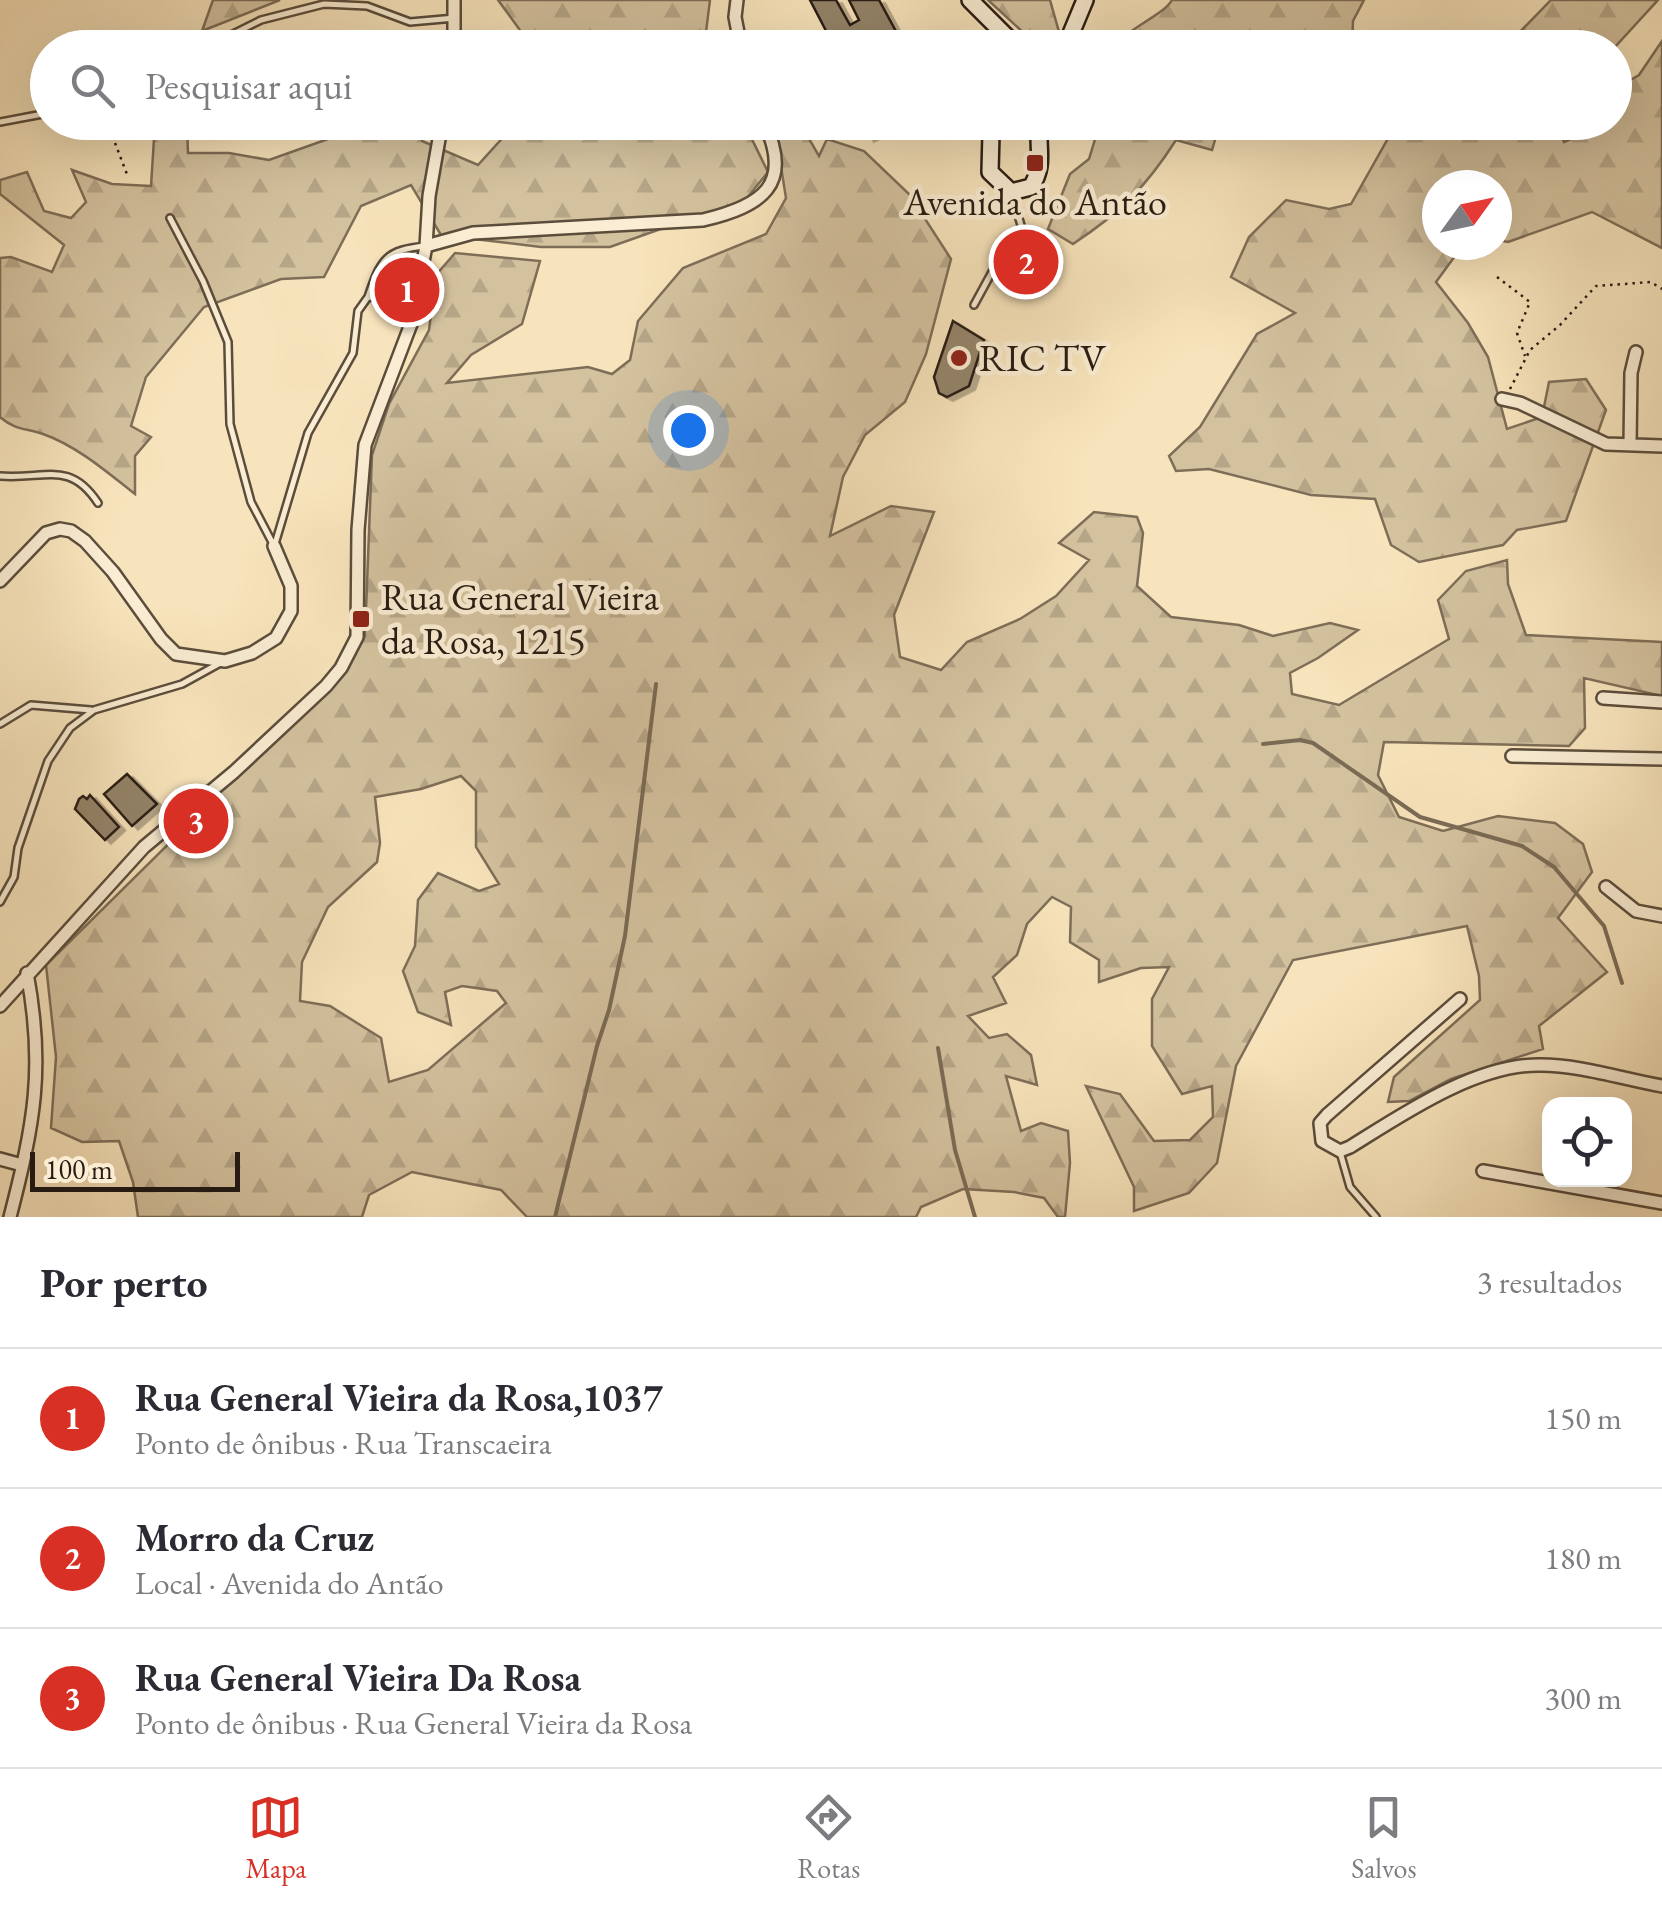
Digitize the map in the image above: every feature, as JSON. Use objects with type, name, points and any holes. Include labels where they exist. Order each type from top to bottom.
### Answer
[{"type":"street","points":[[454,0],[455,30]]},
{"type":"street","points":[[736,0],[738,30]]},
{"type":"street","points":[[970,0],[1000,30]]},
{"type":"street","points":[[1072,30],[1084,0]]},
{"type":"street","points":[[0,1006],[144,847],[234,772],[326,686],[341,668],[357,637],[358,530],[365,445],[411,324],[426,246],[439,140]]},
{"type":"street","points":[[426,246],[472,233],[703,220],[726,214],[760,198],[773,186],[777,169],[773,140]]},
{"type":"street","points":[[991,140],[990,172],[1011,192],[1032,187],[1040,174],[1043,159],[1039,140]]},
{"type":"street","points":[[1630,444],[1636,352]]},
{"type":"street","points":[[1502,400],[1520,403],[1599,442],[1662,446]]},
{"type":"street","points":[[0,581],[46,533],[71,531],[112,572],[176,654],[225,661],[276,638],[291,611],[291,586],[274,546]]},
{"type":"street","points":[[1602,698],[1662,702]]},
{"type":"street","points":[[1512,756],[1662,760]]},
{"type":"street","points":[[1606,887],[1636,911],[1662,916]]},
{"type":"street","points":[[10,1217],[36,1102],[38,1059],[28,972]]},
{"type":"street","points":[[1460,999],[1327,1115],[1320,1123],[1322,1141],[1340,1151],[1427,1100],[1517,1067],[1549,1065],[1662,1086]]},
{"type":"street","points":[[0,1159],[22,1165]]},
{"type":"street","points":[[1483,1171],[1662,1203]]},
{"type":"lane","points":[[242,30],[262,20],[324,4],[367,6],[410,22],[455,18]]},
{"type":"lane","points":[[0,122],[30,116]]},
{"type":"lane","points":[[974,305],[992,272],[1020,242],[1024,232],[1011,192]]},
{"type":"lane","points":[[170,218],[203,281],[228,342],[230,424],[251,502],[274,546]]},
{"type":"lane","points":[[274,546],[308,433],[352,353],[358,311],[368,297],[379,265],[396,249],[426,246]]},
{"type":"lane","points":[[368,297],[416,300]]},
{"type":"lane","points":[[0,476],[46,473],[77,478],[98,502]]},
{"type":"lane","points":[[0,902],[14,877],[18,848],[48,761],[70,728],[94,710],[182,684],[225,661]]},
{"type":"lane","points":[[0,724],[31,705],[94,710]]},
{"type":"lane","points":[[1340,1151],[1350,1186],[1376,1217]]},
{"type":"path","points":[[114,140],[128,177]]},
{"type":"path","points":[[1497,277],[1532,306],[1517,333],[1526,357]]},
{"type":"path","points":[[1502,400],[1526,357],[1596,286],[1651,282],[1662,289]]},
{"type":"green space","points":[[213,0],[280,0],[205,30]]},
{"type":"green space","points":[[498,0],[710,0],[706,30],[520,30]]},
{"type":"green space","points":[[988,0],[1050,0],[1058,30],[1021,30]]},
{"type":"green space","points":[[1172,0],[1364,0],[1353,30],[1133,30]]},
{"type":"green space","points":[[1551,0],[1658,0],[1630,30],[1522,30]]},
{"type":"green space","points":[[1662,41],[1662,248],[1592,212],[1512,241],[1512,170],[1422,170],[1422,260],[1452,260],[1436,282],[1488,357],[1507,429],[1542,417],[1549,382],[1586,379],[1606,410],[1566,521],[1517,530],[1503,545],[1419,562],[1391,545],[1375,499],[1311,495],[1209,469],[1176,471],[1169,456],[1200,427],[1257,334],[1295,313],[1231,277],[1249,237],[1286,200],[1329,209],[1351,204],[1387,140],[1632,140],[1632,79]]},
{"type":"green space","points":[[154,140],[188,140],[188,153],[229,153],[269,160],[325,140],[422,140],[478,165],[501,140],[752,140],[768,172],[743,203],[610,247],[541,247],[441,235],[411,185],[361,206],[324,277],[281,279],[204,307],[146,377],[131,426],[151,437],[135,456],[135,494],[68,445],[15,427],[0,417],[0,258],[11,257],[52,272],[64,245],[0,194],[0,180],[27,172],[44,211],[71,218],[86,202],[72,170],[112,184],[151,186]]},
{"type":"green space","points":[[777,140],[810,140],[819,156],[830,140],[864,151],[909,194],[951,259],[926,354],[905,402],[865,435],[843,477],[830,536],[891,506],[934,512],[894,615],[900,657],[941,670],[967,642],[1020,619],[1056,596],[1089,560],[1059,543],[1094,512],[1137,517],[1143,533],[1137,586],[1171,617],[1239,625],[1273,636],[1330,623],[1358,630],[1290,673],[1292,694],[1339,705],[1449,639],[1438,600],[1466,571],[1507,560],[1508,584],[1526,635],[1662,642],[1662,696],[1584,678],[1585,728],[1569,746],[1384,742],[1378,775],[1399,817],[1443,831],[1498,816],[1555,823],[1583,844],[1592,872],[1558,918],[1607,972],[1539,1026],[1543,1049],[1451,1079],[1409,1101],[1388,1102],[1394,1077],[1480,1000],[1479,976],[1467,926],[1293,960],[1236,1066],[1217,1163],[1189,1193],[1134,1211],[1134,1187],[1086,1086],[1120,1094],[1154,1141],[1190,1140],[1213,1117],[1212,1086],[1182,1094],[1152,1046],[1152,999],[1169,967],[1141,968],[1099,982],[1099,960],[1070,942],[1071,907],[1052,897],[1027,924],[1017,955],[993,977],[1006,1003],[968,1016],[989,1038],[1007,1034],[1031,1055],[1037,1085],[1006,1076],[1021,1131],[1041,1123],[1068,1131],[1070,1163],[1065,1217],[1058,1217],[1044,1198],[963,1189],[921,1207],[916,1217],[527,1217],[501,1190],[412,1172],[369,1195],[362,1217],[138,1217],[133,1182],[119,1141],[82,1142],[51,1128],[56,1057],[46,965],[203,810],[268,739],[331,689],[365,636],[372,455],[389,404],[429,330],[436,275],[455,253],[540,261],[522,324],[471,355],[447,383],[588,367],[612,374],[630,360],[638,321],[683,268],[766,234],[786,198]],"holes":[[[461,776],[476,791],[476,847],[499,884],[479,891],[438,873],[418,900],[415,946],[403,971],[418,1012],[451,1025],[445,992],[462,986],[497,991],[506,1003],[428,1070],[389,1082],[381,1038],[330,1006],[300,1001],[302,962],[328,907],[377,862],[380,843],[375,797],[421,789]]]},
{"type":"green space","points":[[1095,140],[1176,140],[1131,198],[1073,244],[1048,229],[1070,174],[1089,159]]},
{"type":"green space","points":[[1176,140],[1215,140],[1212,150]]},
{"type":"building","points":[[810,0],[836,0],[850,25],[859,20],[849,0],[879,0],[895,30],[826,30]]},
{"type":"building","name":"RIC TV","points":[[953,321],[984,340],[969,386],[947,397],[939,393],[934,377]]},
{"type":"building","points":[[127,774],[157,804],[132,826],[104,794]]},
{"type":"building","points":[[90,795],[119,827],[105,840],[75,809],[79,799]]},
{"type":"waterway","points":[[555,1217],[625,936],[656,684]]},
{"type":"waterway","points":[[1263,744],[1300,740],[1313,743],[1420,817],[1522,846],[1554,867],[1604,926],[1622,983]]},
{"type":"waterway","points":[[938,1048],[955,1150],[975,1217]]},
{"type":"place","name":"Avenida do Antão","points":[[1035,163]]},
{"type":"place","name":"Morro da Cruz","points":[[1026,262]]},
{"type":"place","name":"Rua General Vieira da Rosa,1037","points":[[407,290]]},
{"type":"place","name":"RIC TV","points":[[959,358]]},
{"type":"place","name":"Rua General Vieira da Rosa, 1215","points":[[361,619]]},
{"type":"place","name":"Rua General Vieira Da Rosa","points":[[196,821]]}]
